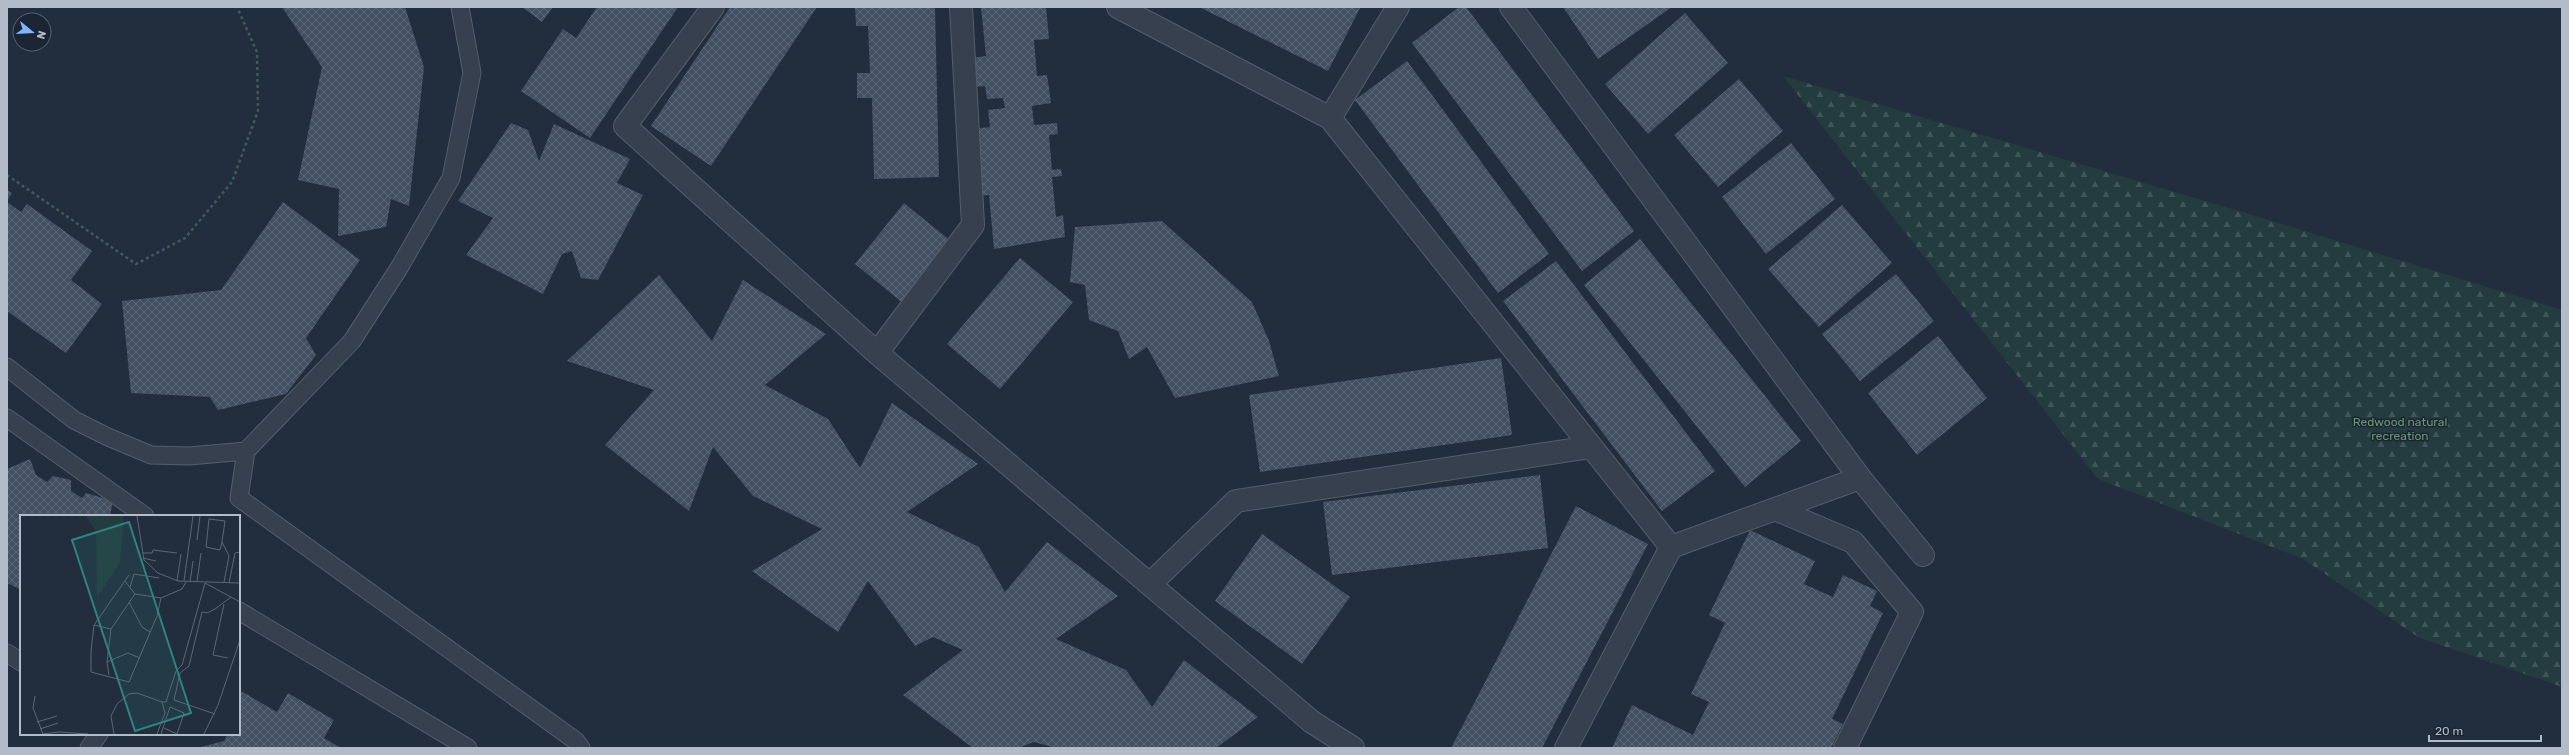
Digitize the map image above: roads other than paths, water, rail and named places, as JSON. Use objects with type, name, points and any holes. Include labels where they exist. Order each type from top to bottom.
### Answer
[{"type":"street","points":[[712,7],[625,126],[877,353],[1312,722],[1353,748]]},
{"type":"street","points":[[877,353],[973,225],[961,7]]},
{"type":"street","points":[[1118,7],[1330,118],[1671,547]]},
{"type":"street","points":[[1330,118],[1398,7]]},
{"type":"street","points":[[1511,7],[1860,478],[1923,555]]},
{"type":"street","points":[[1150,584],[1236,500],[1591,447]]},
{"type":"street","points":[[1566,748],[1671,547],[1860,478]]},
{"type":"street","points":[[1775,509],[1853,542],[1912,612],[1845,748]]},
{"type":"lane","points":[[460,7],[472,73],[451,178],[399,268],[352,341],[246,451],[239,498],[576,742],[581,748]]},
{"type":"lane","points":[[7,367],[74,420],[108,438],[151,455],[189,456],[246,451]]},
{"type":"lane","points":[[7,418],[144,515]]},
{"type":"lane","points":[[240,612],[468,748]]},
{"type":"lane","points":[[7,653],[20,661]]},
{"type":"lane","points":[[89,748],[98,735]]},
{"type":"park label","name":"Redwood natural recreation","points":[[2400,429]]}]
